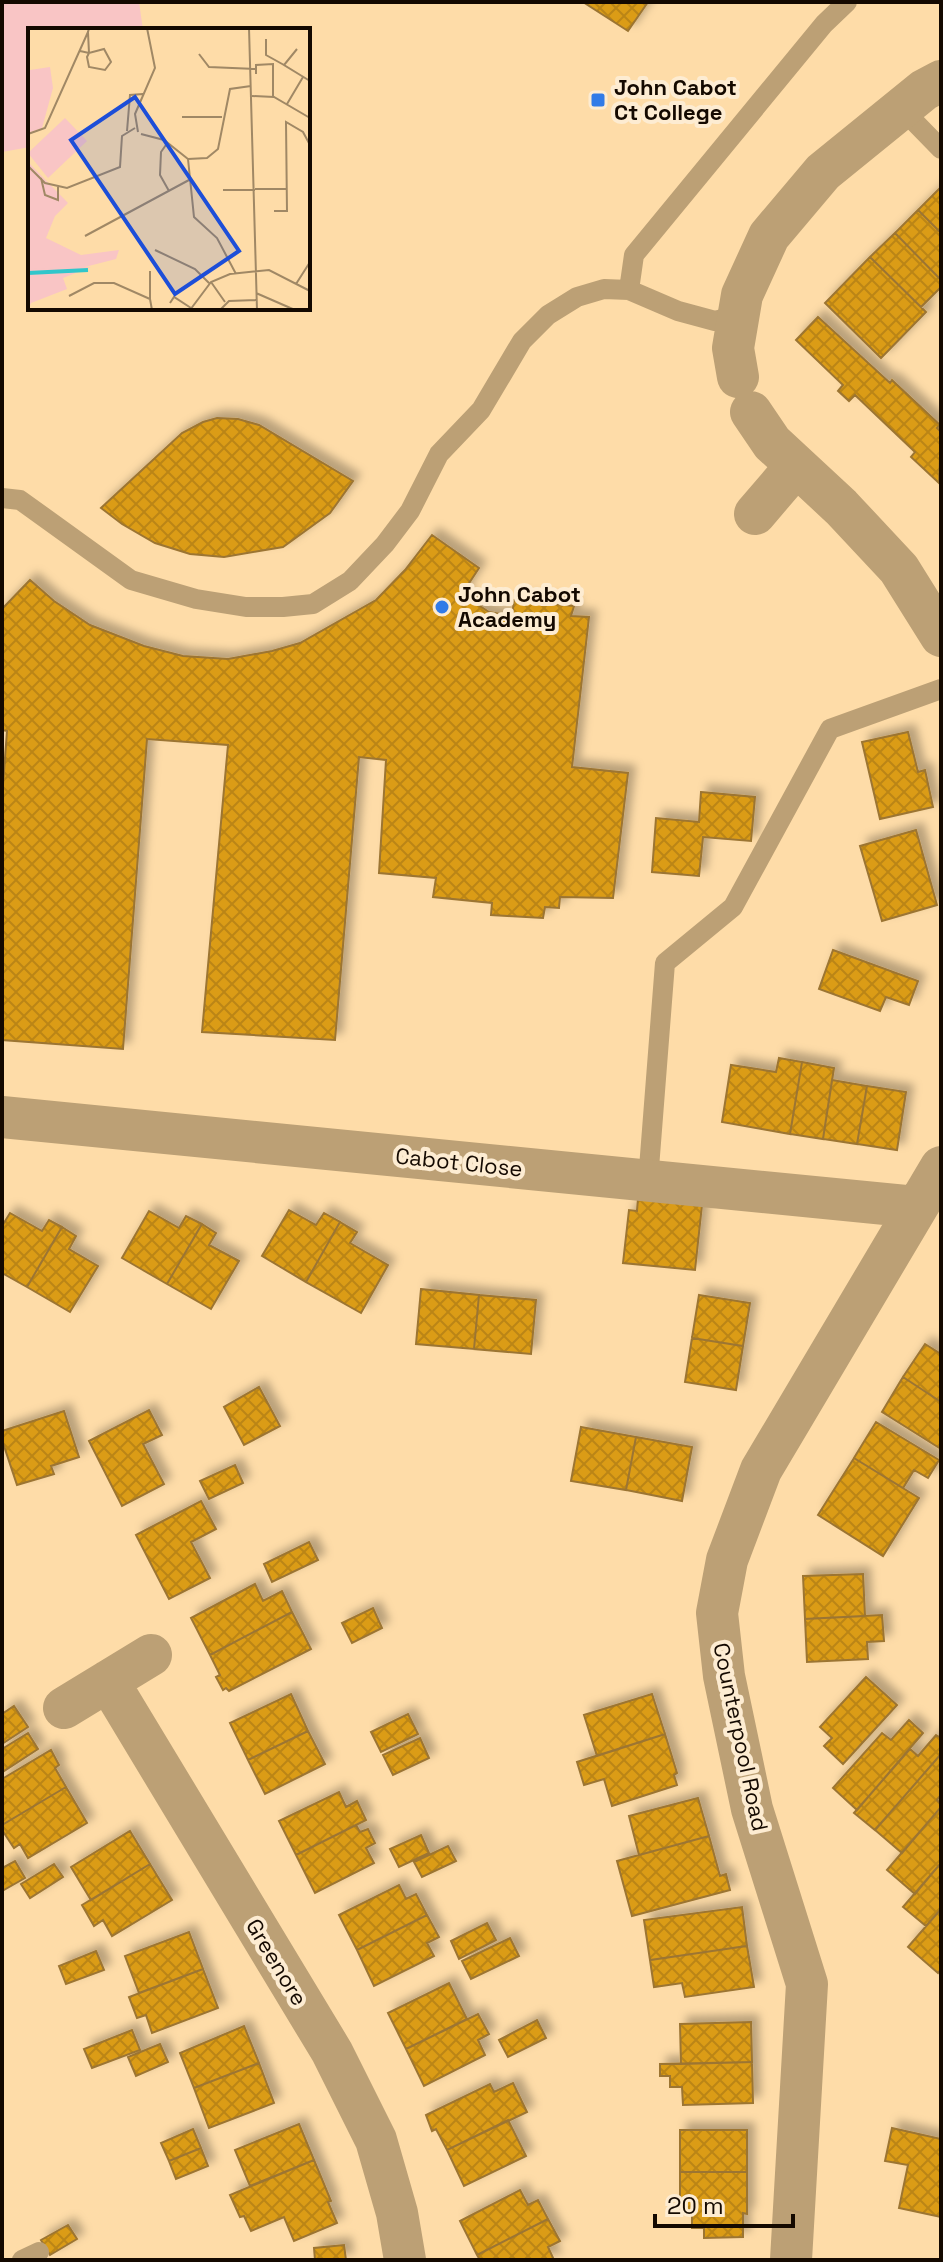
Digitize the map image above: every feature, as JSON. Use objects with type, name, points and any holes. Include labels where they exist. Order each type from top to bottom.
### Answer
[{"type":"street","points":[[941,81],[924,90],[823,172],[769,236],[742,295],[733,348],[744,394],[772,443],[841,507],[899,569],[941,636]]},
{"type":"street","points":[[755,514],[796,466]]},
{"type":"street","name":"Cabot Close","points":[[2,1117],[916,1207]]},
{"type":"street","name":"Counterpool Road","points":[[791,2260],[807,1984],[752,1809],[724,1676],[717,1613],[727,1560],[761,1470],[941,1167]]},
{"type":"street","points":[[64,1708],[151,1655]]},
{"type":"street","name":"Greenore","points":[[108,1681],[332,2052],[376,2140],[397,2213],[405,2260]]},
{"type":"lane","points":[[629,290],[634,255],[824,24],[847,2]]},
{"type":"lane","points":[[901,108],[941,149]]},
{"type":"lane","points":[[2,498],[20,500],[131,580],[196,599],[246,607],[313,604],[350,581],[385,544],[410,511],[439,454],[481,410],[522,341],[548,315],[577,297],[604,289],[629,290],[678,311],[715,321],[738,315]]},
{"type":"lane","points":[[648,1181],[665,963],[733,907],[830,729],[941,689]]},
{"type":"shaded area","points":[[2,2],[139,2],[143,28],[28,28],[28,147],[2,152]]},
{"type":"building","points":[[583,2],[648,2],[628,31]]},
{"type":"building","points":[[941,187],[941,233],[918,210]]},
{"type":"building","points":[[918,210],[941,233],[941,280],[895,233]]},
{"type":"building","points":[[895,233],[941,280],[941,287],[921,307],[870,257]]},
{"type":"building","points":[[870,257],[926,312],[881,358],[825,303]]},
{"type":"building","points":[[818,317],[940,425],[937,428],[941,432],[939,483],[911,457],[915,452],[855,395],[849,401],[838,391],[843,385],[796,340]]},
{"type":"building","points":[[217,418],[238,419],[259,425],[353,481],[330,513],[283,547],[224,557],[190,554],[155,543],[101,508],[182,433]]},
{"type":"building","points":[[432,535],[479,568],[462,594],[489,612],[512,616],[514,600],[574,606],[571,616],[589,617],[572,767],[628,773],[613,898],[560,897],[559,908],[545,907],[543,918],[491,915],[492,903],[433,897],[436,878],[379,873],[386,760],[359,757],[335,1040],[202,1032],[228,745],[147,739],[123,1049],[2,1040],[2,798],[7,731],[2,730],[2,609],[30,580],[90,625],[144,646],[183,656],[228,659],[300,643],[376,600]]},
{"type":"building","points":[[908,732],[918,772],[925,770],[933,807],[880,819],[862,742]]},
{"type":"building","points":[[701,792],[755,797],[751,841],[703,837],[699,876],[652,872],[656,818],[699,822]]},
{"type":"building","points":[[916,830],[937,905],[882,921],[860,846]]},
{"type":"building","points":[[833,950],[918,981],[909,1005],[886,997],[880,1011],[819,989]]},
{"type":"building","points":[[779,1058],[802,1062],[790,1134],[722,1122],[731,1065],[776,1072]]},
{"type":"building","points":[[802,1062],[834,1068],[823,1139],[790,1134]]},
{"type":"building","points":[[832,1080],[867,1086],[857,1144],[823,1139]]},
{"type":"building","points":[[867,1086],[906,1092],[897,1150],[857,1144]]},
{"type":"building","points":[[638,1198],[702,1205],[695,1270],[623,1263],[629,1210],[637,1211]]},
{"type":"building","points":[[289,1210],[316,1225],[324,1213],[340,1222],[306,1282],[262,1256]]},
{"type":"building","points":[[149,1211],[179,1228],[186,1216],[202,1224],[167,1284],[122,1258]]},
{"type":"building","points":[[10,1213],[42,1231],[49,1220],[62,1227],[27,1287],[2,1273],[2,1226]]},
{"type":"building","points":[[340,1222],[357,1232],[350,1243],[388,1265],[361,1313],[306,1282]]},
{"type":"building","points":[[202,1224],[216,1233],[209,1245],[239,1261],[211,1309],[167,1284]]},
{"type":"building","points":[[62,1227],[76,1236],[69,1249],[98,1266],[70,1312],[27,1287]]},
{"type":"building","points":[[421,1289],[479,1295],[474,1349],[416,1344]]},
{"type":"building","points":[[479,1295],[536,1300],[531,1354],[474,1349]]},
{"type":"building","points":[[699,1295],[750,1303],[743,1346],[692,1338]]},
{"type":"building","points":[[692,1338],[743,1346],[736,1390],[685,1382]]},
{"type":"building","points":[[925,1344],[941,1354],[941,1402],[903,1377]]},
{"type":"building","points":[[903,1377],[941,1402],[941,1449],[882,1412]]},
{"type":"building","points":[[259,1387],[280,1426],[244,1445],[224,1407]]},
{"type":"building","points":[[149,1410],[162,1435],[143,1444],[164,1484],[122,1506],[89,1441]]},
{"type":"building","points":[[64,1411],[79,1457],[51,1466],[54,1474],[17,1485],[2,1440],[2,1431]]},
{"type":"building","points":[[876,1422],[939,1460],[928,1478],[914,1470],[903,1488],[854,1458]]},
{"type":"building","points":[[581,1427],[636,1437],[626,1490],[571,1481]]},
{"type":"building","points":[[636,1437],[692,1447],[682,1501],[626,1490]]},
{"type":"building","points":[[854,1458],[919,1498],[883,1556],[818,1515]]},
{"type":"building","points":[[235,1465],[243,1483],[209,1499],[200,1481]]},
{"type":"building","points":[[201,1501],[216,1529],[191,1542],[210,1578],[169,1599],[136,1535]]},
{"type":"building","points":[[309,1542],[318,1560],[272,1582],[264,1564]]},
{"type":"building","points":[[863,1574],[865,1616],[805,1619],[803,1576]]},
{"type":"building","points":[[255,1584],[263,1601],[282,1591],[292,1612],[210,1655],[191,1618]]},
{"type":"building","points":[[373,1608],[382,1628],[352,1643],[342,1623]]},
{"type":"building","points":[[292,1612],[311,1649],[229,1691],[226,1688],[223,1690],[216,1677],[220,1675],[210,1655]]},
{"type":"building","points":[[882,1615],[884,1641],[867,1642],[868,1659],[807,1662],[805,1619]]},
{"type":"building","points":[[866,1677],[897,1705],[843,1764],[824,1746],[832,1738],[820,1727]]},
{"type":"building","points":[[291,1694],[308,1731],[248,1760],[230,1723]]},
{"type":"building","points":[[652,1694],[665,1734],[597,1756],[584,1715]]},
{"type":"building","points":[[14,1706],[28,1727],[2,1744],[2,1714]]},
{"type":"building","points":[[408,1714],[418,1734],[381,1752],[371,1732]]},
{"type":"building","points":[[909,1720],[923,1733],[857,1810],[833,1788],[882,1733],[891,1740]]},
{"type":"building","points":[[308,1731],[325,1764],[265,1794],[248,1760]]},
{"type":"building","points":[[28,1733],[38,1749],[4,1771],[2,1749]]},
{"type":"building","points":[[665,1734],[677,1773],[674,1775],[677,1785],[612,1806],[604,1779],[584,1785],[577,1762]]},
{"type":"building","points":[[936,1735],[941,1738],[941,1754],[875,1830],[854,1813],[910,1749],[918,1756]]},
{"type":"building","points":[[420,1738],[429,1758],[393,1775],[383,1755]]},
{"type":"building","points":[[51,1750],[59,1765],[55,1768],[66,1787],[2,1825],[2,1779]]},
{"type":"building","points":[[941,1754],[941,1795],[937,1800],[941,1807],[902,1853],[875,1830]]},
{"type":"building","points":[[66,1787],[87,1823],[28,1858],[20,1844],[14,1848],[2,1825]]},
{"type":"building","points":[[339,1792],[346,1807],[357,1801],[366,1820],[296,1855],[279,1821]]},
{"type":"building","points":[[698,1798],[709,1836],[639,1855],[629,1816]]},
{"type":"building","points":[[941,1807],[941,1863],[915,1894],[887,1870]]},
{"type":"building","points":[[356,1825],[360,1832],[368,1829],[375,1843],[366,1848],[374,1863],[315,1893],[296,1855]]},
{"type":"building","points":[[130,1831],[150,1864],[91,1900],[71,1867]]},
{"type":"building","points":[[421,1835],[429,1853],[399,1867],[390,1849]]},
{"type":"building","points":[[709,1836],[720,1876],[726,1874],[730,1890],[632,1916],[617,1861]]},
{"type":"building","points":[[448,1846],[456,1861],[422,1877],[414,1862]]},
{"type":"building","points":[[15,1861],[25,1878],[2,1891],[2,1868]]},
{"type":"building","points":[[941,1863],[941,1909],[926,1926],[903,1907]]},
{"type":"building","points":[[54,1864],[63,1877],[30,1898],[21,1884]]},
{"type":"building","points":[[150,1864],[172,1900],[112,1936],[103,1920],[94,1926],[82,1905]]},
{"type":"building","points":[[399,1885],[406,1899],[416,1894],[427,1915],[357,1950],[339,1915]]},
{"type":"building","points":[[742,1907],[747,1946],[650,1960],[644,1920]]},
{"type":"building","points":[[941,1909],[941,1969],[938,1973],[908,1947]]},
{"type":"building","points":[[427,1915],[439,1937],[427,1943],[434,1956],[374,1986],[357,1950]]},
{"type":"building","points":[[487,1923],[496,1940],[459,1959],[451,1941]]},
{"type":"building","points":[[189,1932],[203,1969],[139,1993],[125,1956]]},
{"type":"building","points":[[510,1938],[519,1956],[471,1979],[462,1961]]},
{"type":"building","points":[[747,1946],[754,1987],[685,1997],[682,1983],[654,1987],[650,1960]]},
{"type":"building","points":[[96,1951],[104,1970],[66,1984],[59,1966]]},
{"type":"building","points":[[203,1969],[218,2008],[152,2033],[146,2015],[137,2018],[129,1997]]},
{"type":"building","points":[[449,1983],[467,2019],[406,2049],[388,2013]]},
{"type":"building","points":[[478,2014],[489,2034],[478,2040],[485,2055],[424,2086],[406,2049]]},
{"type":"building","points":[[537,2020],[546,2038],[508,2057],[499,2040]]},
{"type":"building","points":[[751,2022],[752,2062],[681,2064],[680,2024]]},
{"type":"building","points":[[244,2026],[259,2063],[194,2088],[180,2053]]},
{"type":"building","points":[[132,2030],[140,2050],[92,2068],[84,2049]]},
{"type":"building","points":[[160,2044],[168,2062],[136,2076],[128,2057]]},
{"type":"building","points":[[752,2062],[753,2103],[683,2105],[682,2087],[670,2087],[670,2076],[660,2076],[660,2064]]},
{"type":"building","points":[[259,2063],[274,2103],[209,2128],[194,2088]]},
{"type":"building","points":[[513,2083],[527,2112],[447,2150],[436,2129],[432,2131],[426,2115],[490,2084],[494,2092]]},
{"type":"building","points":[[508,2120],[526,2156],[464,2186],[447,2150]]},
{"type":"building","points":[[299,2124],[314,2160],[250,2186],[235,2150]]},
{"type":"building","points":[[892,2128],[941,2139],[941,2217],[899,2208],[908,2165],[885,2161]]},
{"type":"building","points":[[193,2129],[201,2148],[169,2161],[161,2143]]},
{"type":"building","points":[[680,2130],[747,2130],[747,2172],[680,2172]]},
{"type":"building","points":[[201,2148],[208,2166],[176,2179],[169,2161]]},
{"type":"building","points":[[314,2160],[337,2223],[294,2241],[284,2217],[251,2231],[244,2216],[240,2217],[230,2195]]},
{"type":"building","points":[[680,2172],[747,2172],[747,2214],[743,2213],[743,2237],[704,2238],[704,2228],[692,2228],[692,2214],[680,2213]]},
{"type":"building","points":[[520,2190],[528,2205],[538,2200],[548,2219],[477,2255],[460,2221]]},
{"type":"building","points":[[548,2219],[560,2241],[548,2247],[554,2260],[480,2260],[477,2255]]},
{"type":"building","points":[[68,2225],[77,2239],[50,2255],[41,2240]]},
{"type":"building","points":[[344,2245],[346,2260],[315,2260],[314,2248]]},
{"type":"place","name":"John Cabot Ct College","points":[[598,100]]},
{"type":"place","name":"John Cabot Academy","points":[[442,607]]}]
